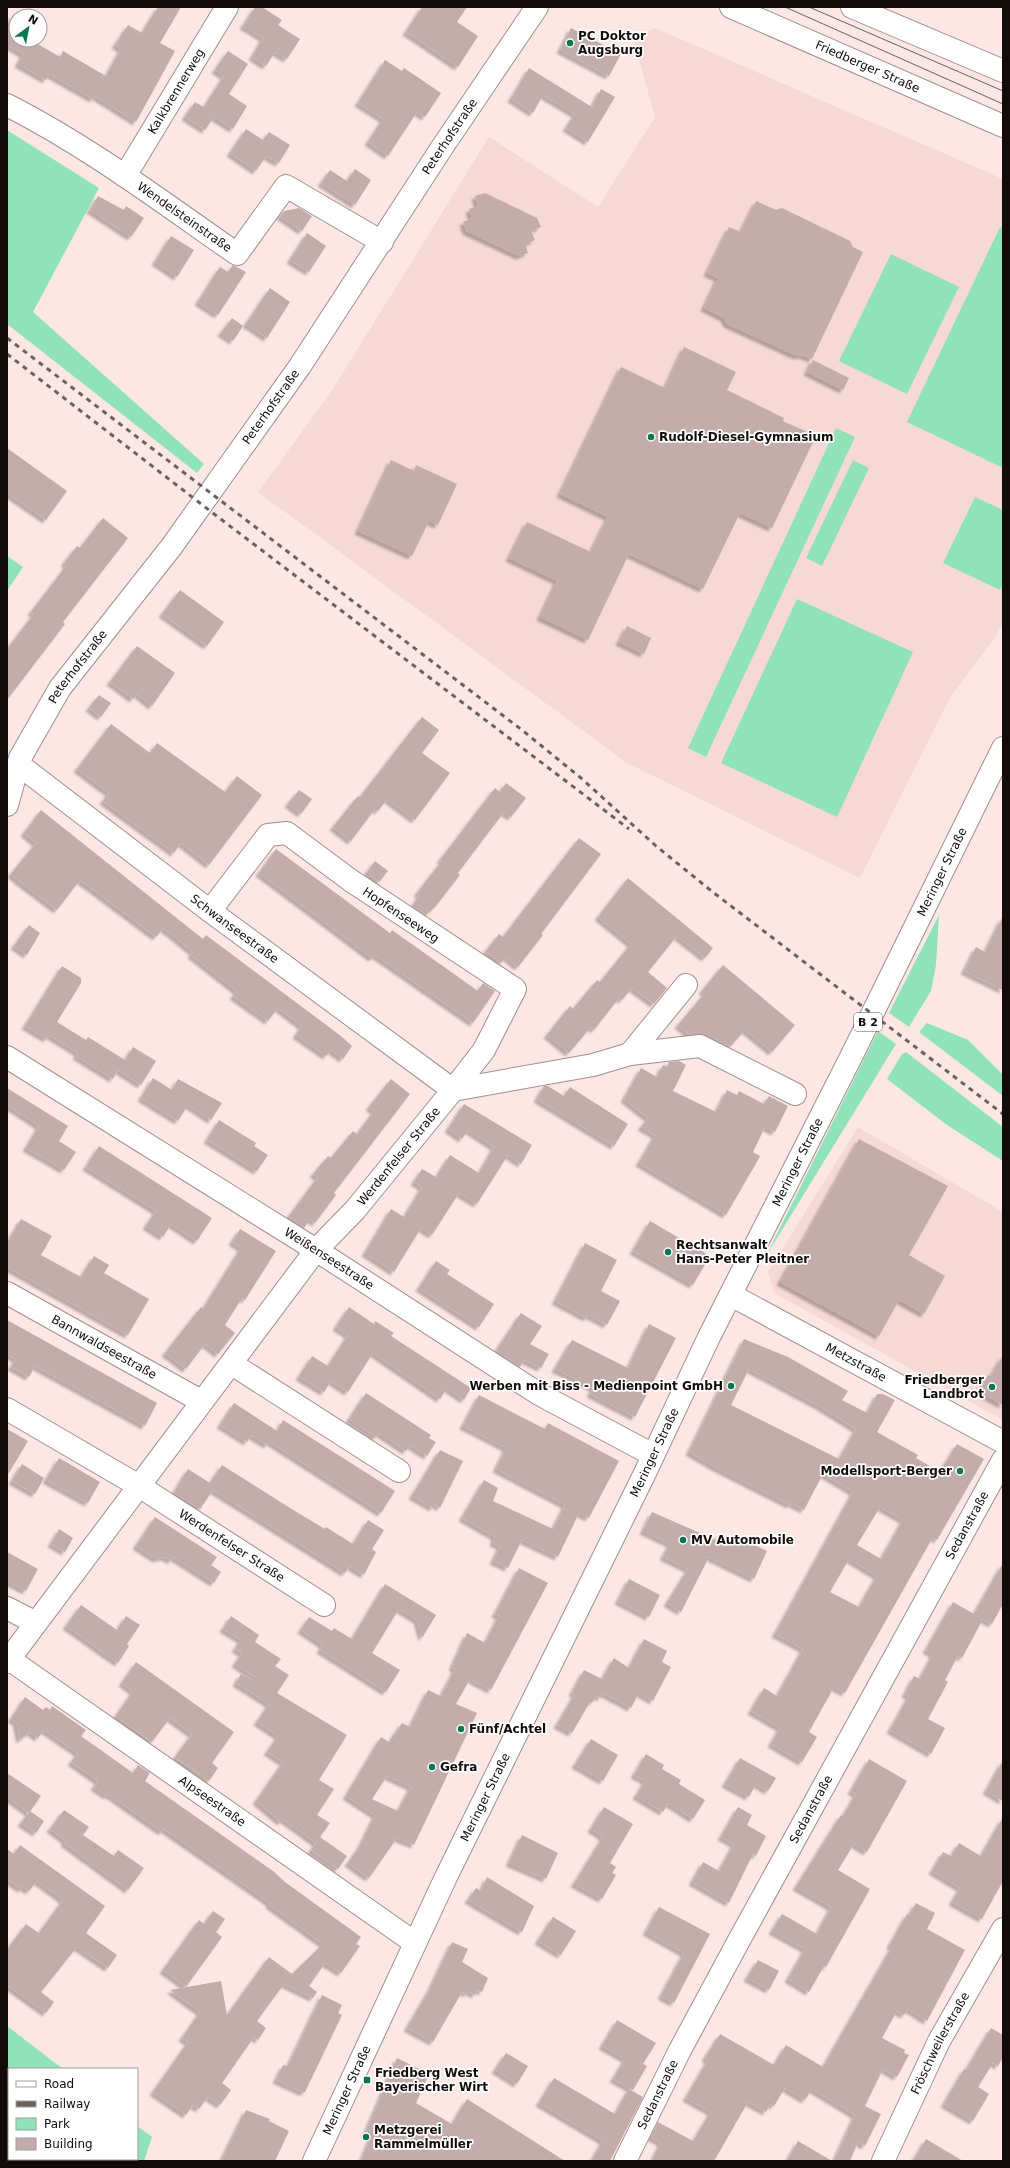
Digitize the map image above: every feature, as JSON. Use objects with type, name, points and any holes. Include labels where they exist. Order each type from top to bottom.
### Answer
[{"type":"street","name":"Kalkbrennerweg","points":[[125,176],[227,7]]},
{"type":"street","name":"Peterhofstraße","points":[[7,805],[15,757],[60,688],[172,546],[300,366],[441,149],[537,7]]},
{"type":"street","name":"Friedberger Straße","points":[[731,7],[1003,126]]},
{"type":"street","points":[[852,7],[1003,71]]},
{"type":"street","name":"Wendelsteinstraße","points":[[7,105],[60,135],[125,176],[237,254],[286,186],[382,242]]},
{"type":"street","name":"Meringer Straße","points":[[314,2161],[415,1943],[731,1294],[852,1055],[1003,748]]},
{"type":"street","name":"Schwanseestraße","points":[[15,757],[210,911],[453,1090]]},
{"type":"street","name":"Hopfenseeweg","points":[[210,911],[268,835],[287,833],[350,880],[515,989],[484,1050],[453,1090]]},
{"type":"street","points":[[630,1054],[686,985]]},
{"type":"street","points":[[453,1090],[593,1065],[630,1054],[700,1046],[794,1094]]},
{"type":"street","name":"Weißenseestraße","points":[[7,1057],[316,1250],[536,1392],[653,1455]]},
{"type":"street","name":"Werdenfelser Straße","points":[[8,1660],[201,1401],[232,1364],[316,1250],[355,1210],[453,1090]]},
{"type":"street","name":"Bannwaldseestraße","points":[[7,1293],[201,1401]]},
{"type":"street","name":"Metzstraße","points":[[731,1294],[1003,1442]]},
{"type":"street","points":[[232,1364],[399,1471]]},
{"type":"street","name":"Werdenfelser Straße","points":[[7,1409],[139,1486],[324,1605]]},
{"type":"street","name":"Sedanstraße","points":[[625,2161],[678,2054],[736,1944],[1003,1460]]},
{"type":"street","points":[[7,1608],[36,1623]]},
{"type":"street","name":"Alpseestraße","points":[[8,1660],[415,1943]]},
{"type":"street","name":"Fröschweilerstraße","points":[[884,2161],[939,2041],[1003,1929]]},
{"type":"shaded area","name":"Rudolf-Diesel-Gymnasium","points":[[655,28],[1003,179],[1003,622],[996,636],[949,699],[860,878],[627,763],[258,492],[331,392],[489,137],[598,207],[655,117],[633,38]]},
{"type":"shaded area","points":[[858,1127],[1003,1212],[1003,1420],[774,1293],[768,1272]]},
{"type":"green space","points":[[7,130],[99,188],[33,312],[204,464],[197,473],[7,324]]},
{"type":"green space","points":[[1000,227],[1003,228],[1003,468],[907,422]]},
{"type":"green space","points":[[891,254],[959,287],[907,394],[839,361]]},
{"type":"green space","points":[[836,428],[855,437],[706,757],[688,748]]},
{"type":"green space","points":[[853,460],[869,468],[822,566],[806,558]]},
{"type":"green space","points":[[975,497],[1003,510],[1003,583],[1000,590],[943,563]]},
{"type":"green space","points":[[7,556],[23,567],[7,591]]},
{"type":"green space","points":[[797,599],[913,652],[837,817],[721,763]]},
{"type":"green space","points":[[939,915],[936,965],[931,991],[909,1027],[889,1013]]},
{"type":"green space","points":[[927,1023],[968,1040],[1003,1075],[1003,1096],[919,1032]]},
{"type":"green space","points":[[878,1031],[896,1044],[766,1256]]},
{"type":"green space","points":[[906,1052],[1003,1127],[1003,1161],[947,1125],[887,1079],[902,1054]]},
{"type":"green space","points":[[7,2026],[62,2068],[8,2068],[8,2160],[138,2160],[138,2127],[152,2137],[144,2161],[7,2161]]},
{"type":"building","points":[[158,7],[181,7],[160,43],[175,51],[136,122],[95,96],[93,99],[49,74],[46,80],[18,64],[23,54],[12,48],[45,48],[60,57],[63,51],[106,76],[121,49],[115,45],[128,25],[142,33]]},
{"type":"building","points":[[255,7],[262,7],[282,20],[278,25],[300,39],[287,59],[275,52],[266,66],[252,57],[263,38],[243,26]]},
{"type":"building","points":[[422,7],[467,7],[457,22],[478,36],[458,67],[406,32]]},
{"type":"building","points":[[8,23],[8,46],[7,45]]},
{"type":"building","points":[[571,28],[621,54],[609,76],[560,50]]},
{"type":"building","points":[[228,51],[248,64],[229,94],[247,106],[233,129],[214,117],[205,130],[185,117],[195,102],[204,107],[224,76],[215,70]]},
{"type":"building","points":[[385,60],[402,71],[404,68],[441,93],[425,117],[417,112],[388,156],[368,142],[383,119],[358,103]]},
{"type":"building","points":[[529,68],[592,107],[601,89],[615,97],[588,142],[566,128],[575,114],[543,95],[533,113],[511,99]]},
{"type":"building","points":[[246,129],[263,140],[269,132],[290,145],[279,163],[266,156],[256,171],[230,153]]},
{"type":"building","points":[[355,169],[371,180],[355,205],[321,183],[330,170],[347,181]]},
{"type":"building","points":[[485,193],[537,218],[541,227],[531,231],[535,240],[525,244],[528,253],[519,256],[466,231],[463,222],[472,218],[469,209],[478,206],[475,196]]},
{"type":"building","points":[[98,196],[124,210],[126,206],[144,218],[131,237],[90,210]]},
{"type":"building","points":[[756,201],[776,210],[782,208],[850,241],[853,247],[863,252],[812,359],[802,355],[797,356],[727,324],[724,318],[704,308],[718,278],[707,273],[729,227],[741,232]]},
{"type":"building","points":[[299,208],[312,216],[302,231],[280,216],[284,211]]},
{"type":"building","points":[[307,233],[326,246],[309,272],[290,260]]},
{"type":"building","points":[[171,236],[194,250],[177,277],[155,262]]},
{"type":"building","points":[[233,265],[246,272],[218,315],[198,302],[220,267],[228,272]]},
{"type":"building","points":[[270,288],[290,302],[267,338],[246,324]]},
{"type":"building","points":[[232,318],[243,326],[233,341],[221,333]]},
{"type":"building","points":[[684,347],[736,372],[727,390],[784,418],[783,421],[816,436],[772,528],[740,513],[703,589],[629,554],[588,640],[540,617],[557,581],[509,558],[527,522],[591,552],[608,517],[560,494],[621,367],[665,388]]},
{"type":"building","points":[[813,360],[849,378],[843,390],[807,372]]},
{"type":"building","points":[[7,448],[67,491],[46,520],[7,493]]},
{"type":"building","points":[[391,460],[414,471],[416,465],[457,484],[438,525],[429,521],[412,556],[358,531]]},
{"type":"building","points":[[103,518],[128,538],[63,622],[65,624],[7,700],[7,649],[34,614],[31,612],[67,565],[64,563],[77,546],[80,548]]},
{"type":"building","points":[[180,590],[224,622],[207,646],[162,614]]},
{"type":"building","points":[[627,626],[651,638],[644,654],[619,642]]},
{"type":"building","points":[[137,646],[175,673],[152,706],[137,694],[133,699],[110,682]]},
{"type":"building","points":[[99,695],[111,703],[101,717],[89,708]]},
{"type":"building","points":[[422,717],[439,730],[422,753],[450,773],[415,820],[387,799],[378,811],[375,809],[351,841],[333,827],[358,796],[360,797]]},
{"type":"building","points":[[111,724],[150,753],[157,743],[225,792],[237,776],[262,795],[209,865],[181,843],[174,853],[103,801],[109,793],[77,769]]},
{"type":"building","points":[[506,783],[526,798],[511,817],[504,812],[458,873],[460,875],[435,907],[426,915],[412,906],[420,895],[417,893],[442,861],[440,860],[495,788],[500,792]]},
{"type":"building","points":[[299,790],[312,799],[301,814],[288,804]]},
{"type":"building","points":[[41,810],[203,939],[206,935],[341,1036],[352,1046],[343,1059],[331,1050],[326,1056],[296,1035],[302,1026],[278,1008],[268,1021],[233,996],[237,991],[191,955],[193,952],[163,928],[156,937],[80,880],[57,910],[20,882],[11,874],[36,843],[24,833]]},
{"type":"building","points":[[579,838],[601,854],[541,934],[543,935],[518,967],[506,957],[501,963],[486,951],[499,934],[503,937]]},
{"type":"building","points":[[276,849],[390,933],[392,930],[478,991],[483,983],[495,991],[473,1023],[375,955],[372,958],[259,873]]},
{"type":"building","points":[[375,861],[388,871],[379,882],[367,872]]},
{"type":"building","points":[[628,878],[713,948],[705,958],[677,936],[648,972],[667,988],[654,1004],[632,988],[622,1000],[619,998],[594,1030],[591,1027],[569,1053],[547,1035],[570,1006],[573,1009],[597,980],[600,982],[631,944],[598,917]]},
{"type":"building","points":[[1003,916],[1003,990],[964,971],[976,947],[985,952]]},
{"type":"building","points":[[29,925],[40,933],[27,955],[14,946]]},
{"type":"building","points":[[723,965],[795,1025],[772,1052],[745,1030],[730,1047],[706,1035],[690,1035],[678,1025],[705,993],[702,991]]},
{"type":"building","points":[[62,966],[81,978],[81,983],[57,1022],[86,1040],[88,1037],[125,1060],[133,1047],[156,1061],[141,1085],[118,1070],[113,1079],[76,1056],[78,1053],[49,1035],[47,1039],[25,1026]]},
{"type":"building","points":[[679,1061],[686,1065],[673,1091],[716,1112],[727,1090],[737,1095],[739,1091],[764,1104],[769,1096],[788,1106],[775,1132],[765,1127],[753,1152],[760,1156],[726,1215],[639,1163],[655,1135],[641,1127],[648,1118],[624,1099],[641,1068],[657,1077],[663,1065],[667,1067],[669,1062]]},
{"type":"building","points":[[153,1078],[172,1090],[178,1079],[222,1103],[211,1120],[188,1105],[178,1121],[141,1098]]},
{"type":"building","points":[[391,1079],[410,1094],[334,1193],[336,1195],[315,1223],[310,1219],[304,1228],[289,1216],[318,1177],[313,1174],[328,1156],[331,1158],[353,1131],[357,1134],[374,1111],[369,1107]]},
{"type":"building","points":[[544,1086],[548,1086],[564,1096],[570,1087],[628,1124],[614,1146],[537,1099]]},
{"type":"building","points":[[7,1088],[68,1126],[59,1141],[76,1152],[64,1170],[26,1148],[39,1126],[7,1105]]},
{"type":"building","points":[[464,1104],[532,1145],[521,1164],[508,1155],[477,1204],[459,1193],[432,1235],[421,1228],[394,1272],[365,1253],[391,1209],[404,1217],[422,1187],[414,1182],[422,1169],[436,1177],[450,1155],[479,1173],[494,1147],[468,1130],[462,1139],[448,1129]]},
{"type":"building","points":[[219,1120],[256,1143],[254,1146],[268,1155],[257,1171],[207,1140]]},
{"type":"building","points":[[859,1139],[948,1186],[909,1255],[945,1276],[924,1314],[899,1300],[879,1336],[780,1282]]},
{"type":"building","points":[[99,1146],[212,1218],[197,1241],[171,1224],[163,1237],[146,1226],[156,1211],[86,1167]]},
{"type":"building","points":[[21,1219],[52,1236],[41,1255],[81,1277],[94,1256],[109,1265],[104,1273],[149,1299],[128,1335],[7,1267],[7,1243]]},
{"type":"building","points":[[650,1221],[710,1256],[693,1285],[633,1251]]},
{"type":"building","points":[[240,1229],[276,1251],[245,1300],[242,1298],[225,1325],[235,1333],[218,1354],[205,1344],[186,1369],[165,1353],[201,1307],[203,1309],[241,1248],[232,1242]]},
{"type":"building","points":[[585,1243],[617,1260],[601,1291],[620,1301],[607,1325],[588,1315],[587,1318],[555,1301]]},
{"type":"building","points":[[436,1261],[450,1270],[447,1274],[494,1304],[479,1327],[419,1288]]},
{"type":"building","points":[[349,1307],[374,1324],[375,1321],[394,1333],[391,1336],[471,1388],[464,1400],[447,1388],[440,1399],[373,1353],[348,1392],[331,1381],[324,1392],[299,1377],[312,1356],[328,1366],[348,1335],[336,1327]]},
{"type":"building","points":[[521,1313],[542,1326],[530,1344],[549,1354],[541,1368],[524,1360],[520,1367],[496,1351]]},
{"type":"building","points":[[7,1320],[157,1403],[145,1426],[35,1366],[29,1377],[11,1367],[16,1359],[7,1355]]},
{"type":"building","points":[[649,1324],[676,1338],[635,1417],[590,1394],[593,1388],[555,1369],[572,1340],[628,1368]]},
{"type":"building","points":[[744,1339],[788,1357],[848,1391],[842,1400],[867,1413],[877,1394],[883,1394],[895,1400],[877,1432],[918,1455],[916,1458],[940,1472],[957,1444],[984,1459],[937,1540],[933,1537],[845,1693],[834,1687],[809,1732],[817,1737],[802,1762],[771,1744],[780,1728],[751,1711],[764,1688],[777,1696],[803,1649],[775,1634],[853,1492],[823,1474],[804,1510],[791,1503],[790,1505],[713,1466],[689,1452]],"holes":[[[749,1369],[819,1406],[856,1429],[839,1459],[731,1405]],[[880,1507],[903,1520],[881,1559],[857,1545]],[[849,1559],[877,1576],[859,1607],[830,1592]]]},
{"type":"building","name":"Friedberger Landbrot","points":[[1003,1355],[1003,1405],[979,1392],[988,1375],[991,1376]]},
{"type":"building","points":[[366,1393],[431,1435],[429,1438],[436,1442],[427,1456],[410,1445],[406,1451],[379,1433],[376,1437],[349,1419]]},
{"type":"building","points":[[479,1395],[545,1429],[548,1423],[619,1461],[589,1518],[579,1513],[558,1557],[522,1540],[508,1568],[493,1561],[500,1546],[493,1543],[495,1537],[462,1518],[484,1480],[498,1488],[493,1501],[553,1529],[565,1505],[496,1469],[506,1448],[463,1426]]},
{"type":"building","points":[[234,1403],[277,1431],[283,1420],[395,1491],[381,1513],[270,1442],[272,1438],[267,1445],[251,1435],[247,1442],[220,1425]]},
{"type":"building","points":[[7,1429],[28,1441],[7,1476]]},
{"type":"building","points":[[440,1450],[463,1461],[440,1508],[435,1504],[433,1508],[412,1496]]},
{"type":"building","points":[[59,1458],[100,1482],[88,1503],[46,1480]]},
{"type":"building","points":[[22,1464],[44,1478],[35,1494],[12,1481]]},
{"type":"building","points":[[222,1465],[290,1508],[325,1529],[326,1527],[353,1544],[368,1520],[384,1530],[372,1549],[376,1552],[364,1575],[350,1566],[345,1573],[213,1490],[200,1509],[174,1492],[188,1469],[210,1483]]},
{"type":"building","points":[[652,1512],[716,1540],[718,1535],[733,1543],[736,1536],[767,1551],[754,1579],[709,1557],[681,1612],[667,1603],[688,1569],[663,1557],[670,1544],[643,1531]]},
{"type":"building","points":[[155,1517],[217,1557],[211,1565],[221,1572],[214,1583],[173,1557],[171,1561],[165,1557],[156,1559],[136,1546]]},
{"type":"building","points":[[59,1529],[73,1538],[65,1552],[51,1544]]},
{"type":"building","points":[[7,1552],[38,1569],[26,1591],[7,1581]]},
{"type":"building","points":[[1003,1563],[1003,1604],[992,1624],[983,1619],[962,1658],[958,1656],[945,1680],[948,1682],[928,1719],[945,1728],[931,1754],[890,1730],[909,1696],[905,1694],[914,1676],[920,1679],[933,1654],[926,1650],[953,1602],[974,1614]]},
{"type":"building","points":[[519,1568],[548,1583],[491,1690],[470,1679],[456,1704],[477,1713],[414,1845],[397,1838],[369,1878],[348,1863],[361,1844],[375,1815],[346,1796],[381,1737],[389,1742],[402,1723],[410,1727],[428,1690],[441,1696],[455,1669],[452,1667],[467,1633],[485,1643],[499,1616],[495,1614]],"holes":[[[387,1776],[411,1787],[398,1811],[372,1799]]]},
{"type":"building","points":[[629,1579],[660,1595],[649,1617],[618,1601]]},
{"type":"building","points":[[385,1584],[436,1615],[422,1638],[417,1620],[399,1609],[372,1653],[400,1670],[386,1692],[320,1650],[323,1645],[301,1630],[309,1617],[332,1631],[334,1628],[352,1639]]},
{"type":"building","points":[[81,1605],[117,1630],[126,1616],[140,1625],[127,1644],[129,1646],[118,1663],[66,1626]]},
{"type":"building","points":[[231,1616],[259,1635],[255,1642],[281,1659],[275,1666],[289,1675],[277,1693],[347,1735],[319,1780],[334,1789],[317,1815],[330,1823],[320,1837],[347,1856],[338,1869],[311,1850],[316,1843],[283,1819],[281,1822],[256,1801],[283,1762],[267,1752],[278,1736],[257,1722],[269,1704],[236,1683],[241,1674],[257,1682],[259,1680],[235,1664],[242,1653],[235,1649],[241,1640],[223,1629]]},
{"type":"building","points":[[644,1639],[667,1651],[662,1662],[671,1667],[653,1701],[639,1693],[631,1708],[603,1693],[601,1698],[596,1696],[592,1703],[590,1702],[572,1733],[557,1725],[575,1694],[572,1693],[584,1670],[602,1679],[614,1658],[629,1668]]},
{"type":"building","points":[[136,1662],[234,1732],[212,1763],[218,1768],[209,1781],[175,1757],[192,1734],[170,1718],[152,1742],[116,1716],[133,1691],[122,1683]]},
{"type":"building","points":[[25,1697],[43,1710],[46,1707],[50,1710],[52,1706],[86,1730],[81,1736],[133,1773],[138,1765],[150,1773],[145,1781],[273,1871],[285,1882],[361,1937],[356,1944],[360,1946],[341,1973],[325,1963],[309,1986],[317,1992],[313,1998],[284,1984],[257,2021],[266,2028],[258,2040],[254,2037],[222,2083],[231,2090],[220,2105],[208,2097],[199,2109],[193,2105],[186,2115],[153,2092],[188,2042],[182,2038],[200,2012],[170,1990],[221,1981],[227,2015],[269,1957],[292,1974],[323,1944],[269,1905],[270,1903],[164,1829],[162,1832],[108,1794],[107,1796],[94,1787],[98,1781],[71,1762],[78,1753],[44,1730],[38,1738],[30,1732],[20,1740],[16,1722],[11,1719]]},
{"type":"building","points":[[591,1739],[618,1755],[603,1781],[575,1765]]},
{"type":"building","points":[[646,1754],[664,1765],[662,1769],[681,1780],[679,1784],[705,1800],[693,1819],[668,1803],[663,1812],[636,1796],[645,1781],[634,1775]]},
{"type":"building","points":[[740,1758],[776,1778],[768,1791],[756,1784],[749,1797],[725,1784]]},
{"type":"building","points":[[869,1759],[907,1781],[867,1852],[854,1844],[838,1870],[870,1889],[826,1967],[824,1966],[809,1992],[788,1979],[805,1949],[772,1931],[782,1914],[817,1934],[831,1907],[796,1887],[841,1815],[843,1816],[856,1794],[851,1791]]},
{"type":"building","points":[[1003,1760],[1003,1801],[986,1791]]},
{"type":"building","points":[[7,1773],[41,1796],[29,1813],[7,1797]]},
{"type":"building","points":[[604,1807],[633,1824],[610,1863],[616,1867],[612,1873],[616,1875],[602,1899],[574,1884],[603,1837],[591,1829]]},
{"type":"building","points":[[738,1807],[752,1815],[747,1825],[766,1836],[756,1856],[753,1854],[729,1903],[692,1882],[703,1862],[719,1871],[734,1844],[721,1837]]},
{"type":"building","points":[[64,1810],[89,1827],[83,1835],[114,1856],[118,1850],[144,1868],[128,1890],[64,1843],[66,1841],[50,1829]]},
{"type":"building","points":[[30,1811],[44,1821],[36,1833],[21,1823]]},
{"type":"building","points":[[1003,1817],[1003,1881],[982,1919],[952,1902],[960,1888],[932,1871],[943,1852],[951,1856],[959,1843],[981,1856]]},
{"type":"building","points":[[522,1835],[558,1853],[546,1879],[509,1863]]},
{"type":"building","points":[[20,1845],[105,1906],[86,1933],[117,1955],[108,1968],[77,1947],[41,1992],[54,2002],[46,2013],[7,1985],[7,1950],[26,1924],[39,1933],[63,1900],[37,1881],[29,1891],[23,1887],[21,1889],[7,1879],[7,1849],[14,1854]]},
{"type":"building","points":[[487,1877],[534,1906],[522,1932],[468,1900],[476,1888],[481,1891]]},
{"type":"building","points":[[916,1903],[935,1913],[927,1929],[965,1950],[927,2021],[908,2009],[904,2015],[897,2011],[882,2038],[905,2050],[904,2053],[909,2055],[897,2077],[883,2069],[865,2106],[881,2114],[865,2146],[858,2142],[850,2161],[834,2161],[855,2115],[812,2089],[805,2100],[785,2088],[774,2106],[770,2104],[766,2112],[748,2102],[714,2161],[652,2161],[661,2143],[651,2137],[658,2122],[693,2141],[711,2112],[686,2098],[708,2060],[705,2058],[720,2034],[774,2065],[786,2045],[823,2067],[892,1947],[890,1945],[907,1914],[909,1915]]},
{"type":"building","points":[[659,1907],[710,1934],[674,2003],[661,1996],[684,1953],[646,1932]]},
{"type":"building","points":[[213,1911],[225,1919],[216,1932],[222,1937],[186,1987],[163,1970],[199,1920],[204,1924]]},
{"type":"building","points":[[553,1917],[576,1931],[561,1955],[538,1941]]},
{"type":"building","points":[[452,1942],[468,1949],[462,1962],[488,1978],[482,1992],[478,1990],[475,1995],[468,1991],[467,1994],[462,1992],[433,2042],[407,2028],[431,1987]]},
{"type":"building","points":[[758,1960],[779,1971],[769,1990],[747,1978]]},
{"type":"building","points":[[322,1995],[342,2005],[338,2013],[342,2015],[305,2092],[302,2092],[276,2080],[283,2065],[288,2066]]},
{"type":"building","points":[[617,2020],[656,2043],[643,2064],[647,2066],[633,2090],[613,2079],[625,2059],[602,2046]]},
{"type":"building","points":[[991,2028],[1003,2035],[1003,2057],[998,2066],[993,2063],[978,2087],[989,2094],[973,2121],[944,2104],[964,2069],[966,2070]]},
{"type":"building","points":[[506,2053],[528,2066],[517,2084],[495,2070]]},
{"type":"building","points":[[397,2058],[429,2074],[416,2103],[452,2124],[467,2099],[565,2161],[361,2161],[371,2137],[365,2134]]},
{"type":"building","points":[[554,2078],[615,2114],[629,2089],[643,2097],[610,2161],[591,2161],[603,2141],[539,2103]]},
{"type":"building","points":[[246,2110],[270,2119],[269,2121],[289,2131],[275,2161],[221,2161]]},
{"type":"building","points":[[926,2139],[963,2161],[913,2161]]},
{"type":"building","points":[[798,2141],[832,2161],[787,2161]]},
{"type":"tram line","points":[[785,7],[1003,104]]},
{"type":"tram line","points":[[809,7],[1003,91]]},
{"type":"railway","points":[[7,338],[522,730],[581,778],[656,846],[714,893],[1003,1114]]},
{"type":"railway","points":[[7,354],[218,517],[629,829]]},
{"type":"place","name":"PC Doktor Augsburg","points":[[570,43]]},
{"type":"place","name":"Rudolf-Diesel-Gymnasium","points":[[651,437]]},
{"type":"place","name":"Rechtsanwalt Hans-Peter Pleitner","points":[[668,1252]]},
{"type":"place","name":"Werben mit Biss - Medienpoint GmbH","points":[[731,1386]]},
{"type":"place","name":"Friedberger Landbrot","points":[[992,1387]]},
{"type":"place","name":"Modellsport-Berger","points":[[960,1471]]},
{"type":"place","name":"MV Automobile","points":[[683,1540]]},
{"type":"place","name":"Fünf/Achtel","points":[[461,1729]]},
{"type":"place","name":"Gefra","points":[[432,1767]]},
{"type":"place","name":"Friedberg West Bayerischer Wirt","points":[[367,2080]]},
{"type":"place","name":"Metzgerei Rammelmüller","points":[[366,2137]]}]
